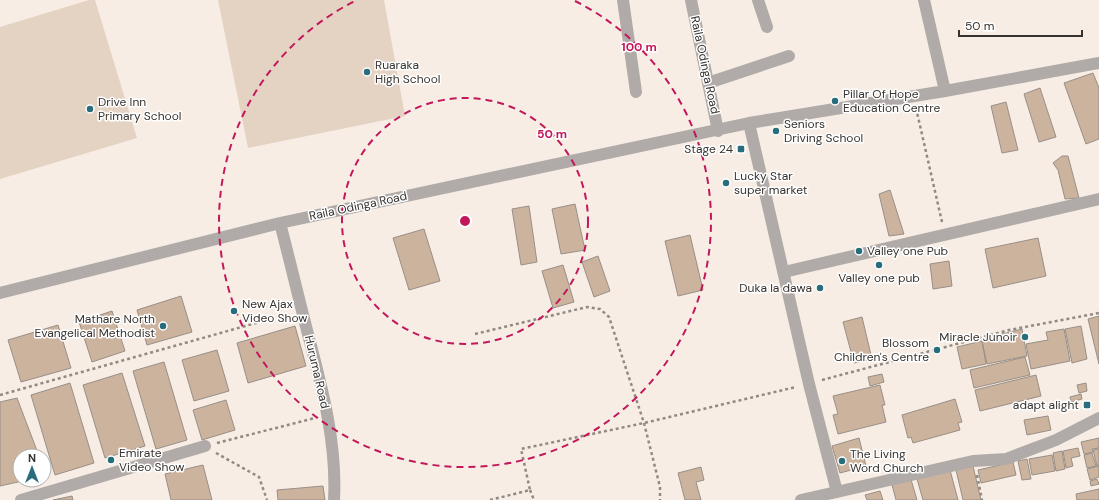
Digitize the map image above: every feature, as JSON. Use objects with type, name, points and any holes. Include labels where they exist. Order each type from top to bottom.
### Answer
[{"type":"street","points":[[623,0],[636,92]]},
{"type":"street","name":"Raila Odinga Road","points":[[691,0],[718,131]]},
{"type":"street","points":[[758,0],[768,27]]},
{"type":"street","points":[[924,0],[945,91]]},
{"type":"street","points":[[708,83],[789,56]]},
{"type":"street","name":"Raila Odinga Road","points":[[0,293],[280,223],[718,131],[749,123],[945,91],[1099,62]]},
{"type":"street","points":[[749,123],[809,384],[837,492]]},
{"type":"street","points":[[784,272],[1099,199]]},
{"type":"street","name":"Huruma Road","points":[[280,223],[328,415],[331,431],[335,486],[334,500]]},
{"type":"street","points":[[801,500],[973,460],[1006,459],[1056,440],[1098,420]]},
{"type":"street","points":[[21,500],[205,446]]},
{"type":"path","points":[[913,96],[945,235]]},
{"type":"path","points":[[475,334],[587,307],[600,309],[609,318],[644,423],[660,487],[660,500]]},
{"type":"path","points":[[0,395],[302,310]]},
{"type":"path","points":[[534,500],[530,490],[521,448],[644,423],[809,384],[1008,330],[1099,313]]},
{"type":"path","points":[[205,446],[328,415]]},
{"type":"path","points":[[205,446],[259,477],[267,500]]},
{"type":"path","points":[[973,460],[982,500]]},
{"type":"path","points":[[490,500],[530,490]]},
{"type":"shaded area","points":[[89,0],[95,0],[137,138],[0,179],[0,27]]},
{"type":"shaded area","points":[[218,0],[384,0],[405,116],[248,148]]},
{"type":"building","points":[[1093,73],[1099,88],[1099,139],[1086,144],[1064,83]]},
{"type":"building","points":[[1040,88],[1056,137],[1039,142],[1024,94]]},
{"type":"building","points":[[1006,102],[1018,150],[1002,153],[991,106]]},
{"type":"building","points":[[1062,156],[1068,156],[1079,198],[1065,199],[1058,170],[1053,163]]},
{"type":"building","points":[[890,190],[904,234],[889,236],[879,194]]},
{"type":"building","points":[[575,204],[585,250],[561,254],[552,209]]},
{"type":"building","points":[[529,206],[537,262],[521,265],[512,209]]},
{"type":"building","points":[[424,229],[440,281],[409,290],[393,238]]},
{"type":"building","points":[[690,235],[703,290],[678,296],[665,241]]},
{"type":"building","points":[[1038,238],[1046,276],[993,288],[985,249]]},
{"type":"building","points":[[598,256],[610,291],[594,297],[582,262]]},
{"type":"building","points":[[949,261],[952,286],[933,289],[930,264]]},
{"type":"building","points":[[563,265],[574,302],[553,308],[542,271]]},
{"type":"building","points":[[181,296],[192,332],[147,345],[137,310]]},
{"type":"building","points":[[112,311],[125,351],[92,362],[79,322]]},
{"type":"building","points":[[1099,316],[1099,364],[1088,319]]},
{"type":"building","points":[[862,317],[872,359],[854,363],[843,322]]},
{"type":"building","points":[[58,325],[71,368],[21,382],[8,340]]},
{"type":"building","points":[[295,326],[306,366],[248,383],[237,343]]},
{"type":"building","points":[[1081,326],[1087,359],[1072,363],[1065,329]]},
{"type":"building","points":[[1022,329],[1027,356],[987,364],[982,341],[998,338],[998,335]]},
{"type":"building","points":[[1064,329],[1070,361],[1031,369],[1026,344],[1048,340],[1046,332]]},
{"type":"building","points":[[982,341],[986,364],[962,369],[957,347]]},
{"type":"building","points":[[217,350],[229,391],[194,401],[182,360]]},
{"type":"building","points":[[1025,357],[1030,375],[974,388],[970,370]]},
{"type":"building","points":[[164,362],[187,440],[156,449],[133,371]]},
{"type":"building","points":[[122,373],[145,446],[105,458],[83,385]]},
{"type":"building","points":[[882,374],[884,382],[870,386],[868,377]]},
{"type":"building","points":[[1036,375],[1041,396],[980,411],[975,390]]},
{"type":"building","points":[[70,383],[94,463],[55,475],[52,465],[52,448],[47,448],[31,395]]},
{"type":"building","points":[[1086,383],[1087,391],[1079,393],[1077,385]]},
{"type":"building","points":[[880,385],[885,405],[882,405],[886,422],[838,434],[833,415],[838,414],[833,396]]},
{"type":"building","points":[[1081,394],[1082,399],[1071,402],[1070,397]]},
{"type":"building","points":[[17,398],[36,448],[12,448],[12,483],[0,486],[0,402]]},
{"type":"building","points":[[955,399],[962,422],[958,423],[960,430],[913,443],[911,437],[908,438],[902,415]]},
{"type":"building","points":[[226,400],[235,430],[202,440],[193,410]]},
{"type":"building","points":[[1048,416],[1051,430],[1027,435],[1024,420]]},
{"type":"building","points":[[859,438],[866,466],[840,473],[832,446]]},
{"type":"building","points":[[1099,438],[1099,448],[1092,449],[1093,452],[1084,454],[1081,442]]},
{"type":"building","points":[[1078,448],[1080,456],[1071,458],[1073,466],[1066,468],[1063,451]]},
{"type":"building","points":[[1099,449],[1099,465],[1097,466],[1093,450]]},
{"type":"building","points":[[1062,451],[1065,469],[1056,471],[1053,453]]},
{"type":"building","points":[[1092,453],[1096,466],[1087,468],[1084,455]]},
{"type":"building","points":[[1052,455],[1055,471],[1032,475],[1029,459]]},
{"type":"building","points":[[1027,459],[1031,479],[1022,480],[1018,461]]},
{"type":"building","points":[[1013,462],[1016,475],[981,483],[978,470]]},
{"type":"building","points":[[203,465],[212,500],[171,500],[165,474]]},
{"type":"building","points":[[973,466],[981,500],[963,500],[956,470]]},
{"type":"building","points":[[1099,466],[1099,477],[1090,480],[1087,469]]},
{"type":"building","points":[[701,467],[704,480],[696,482],[701,500],[685,500],[678,473]]},
{"type":"building","points":[[950,470],[958,500],[923,500],[917,479]]},
{"type":"building","points":[[910,476],[917,500],[896,500],[891,481]]},
{"type":"building","points":[[1097,479],[1099,484],[1091,486],[1090,481]]},
{"type":"building","points":[[323,486],[325,500],[278,500],[277,490]]},
{"type":"building","points":[[1099,489],[1099,500],[1077,500],[1076,494]]},
{"type":"building","points":[[880,491],[883,500],[867,500],[865,495]]},
{"type":"building","points":[[72,496],[73,500],[53,500]]},
{"type":"place","name":"Ruaraka High School","points":[[367,72]]},
{"type":"place","name":"Pillar Of Hope Education Centre","points":[[835,101]]},
{"type":"place","name":"Drive Inn Primary School","points":[[90,109]]},
{"type":"place","name":"Seniors Driving School","points":[[776,131]]},
{"type":"place","name":"Stage 24","points":[[741,149]]},
{"type":"place","name":"Lucky Star super market","points":[[726,183]]},
{"type":"place","name":"Valley one Pub","points":[[859,251]]},
{"type":"place","name":"Valley one pub","points":[[879,265]]},
{"type":"place","name":"Duka la dawa","points":[[820,288]]},
{"type":"place","name":"New Ajax Video Show","points":[[234,311]]},
{"type":"place","name":"Mathare North Evangelical Methodist","points":[[163,326]]},
{"type":"place","name":"Miracle Junoir","points":[[1025,337]]},
{"type":"place","name":"Blossom Children's Centre","points":[[937,350]]},
{"type":"place","name":"adapt alight","points":[[1087,405]]},
{"type":"place","name":"Emirate Video Show","points":[[111,460]]},
{"type":"place","name":"The Living Word Church","points":[[842,461]]}]
